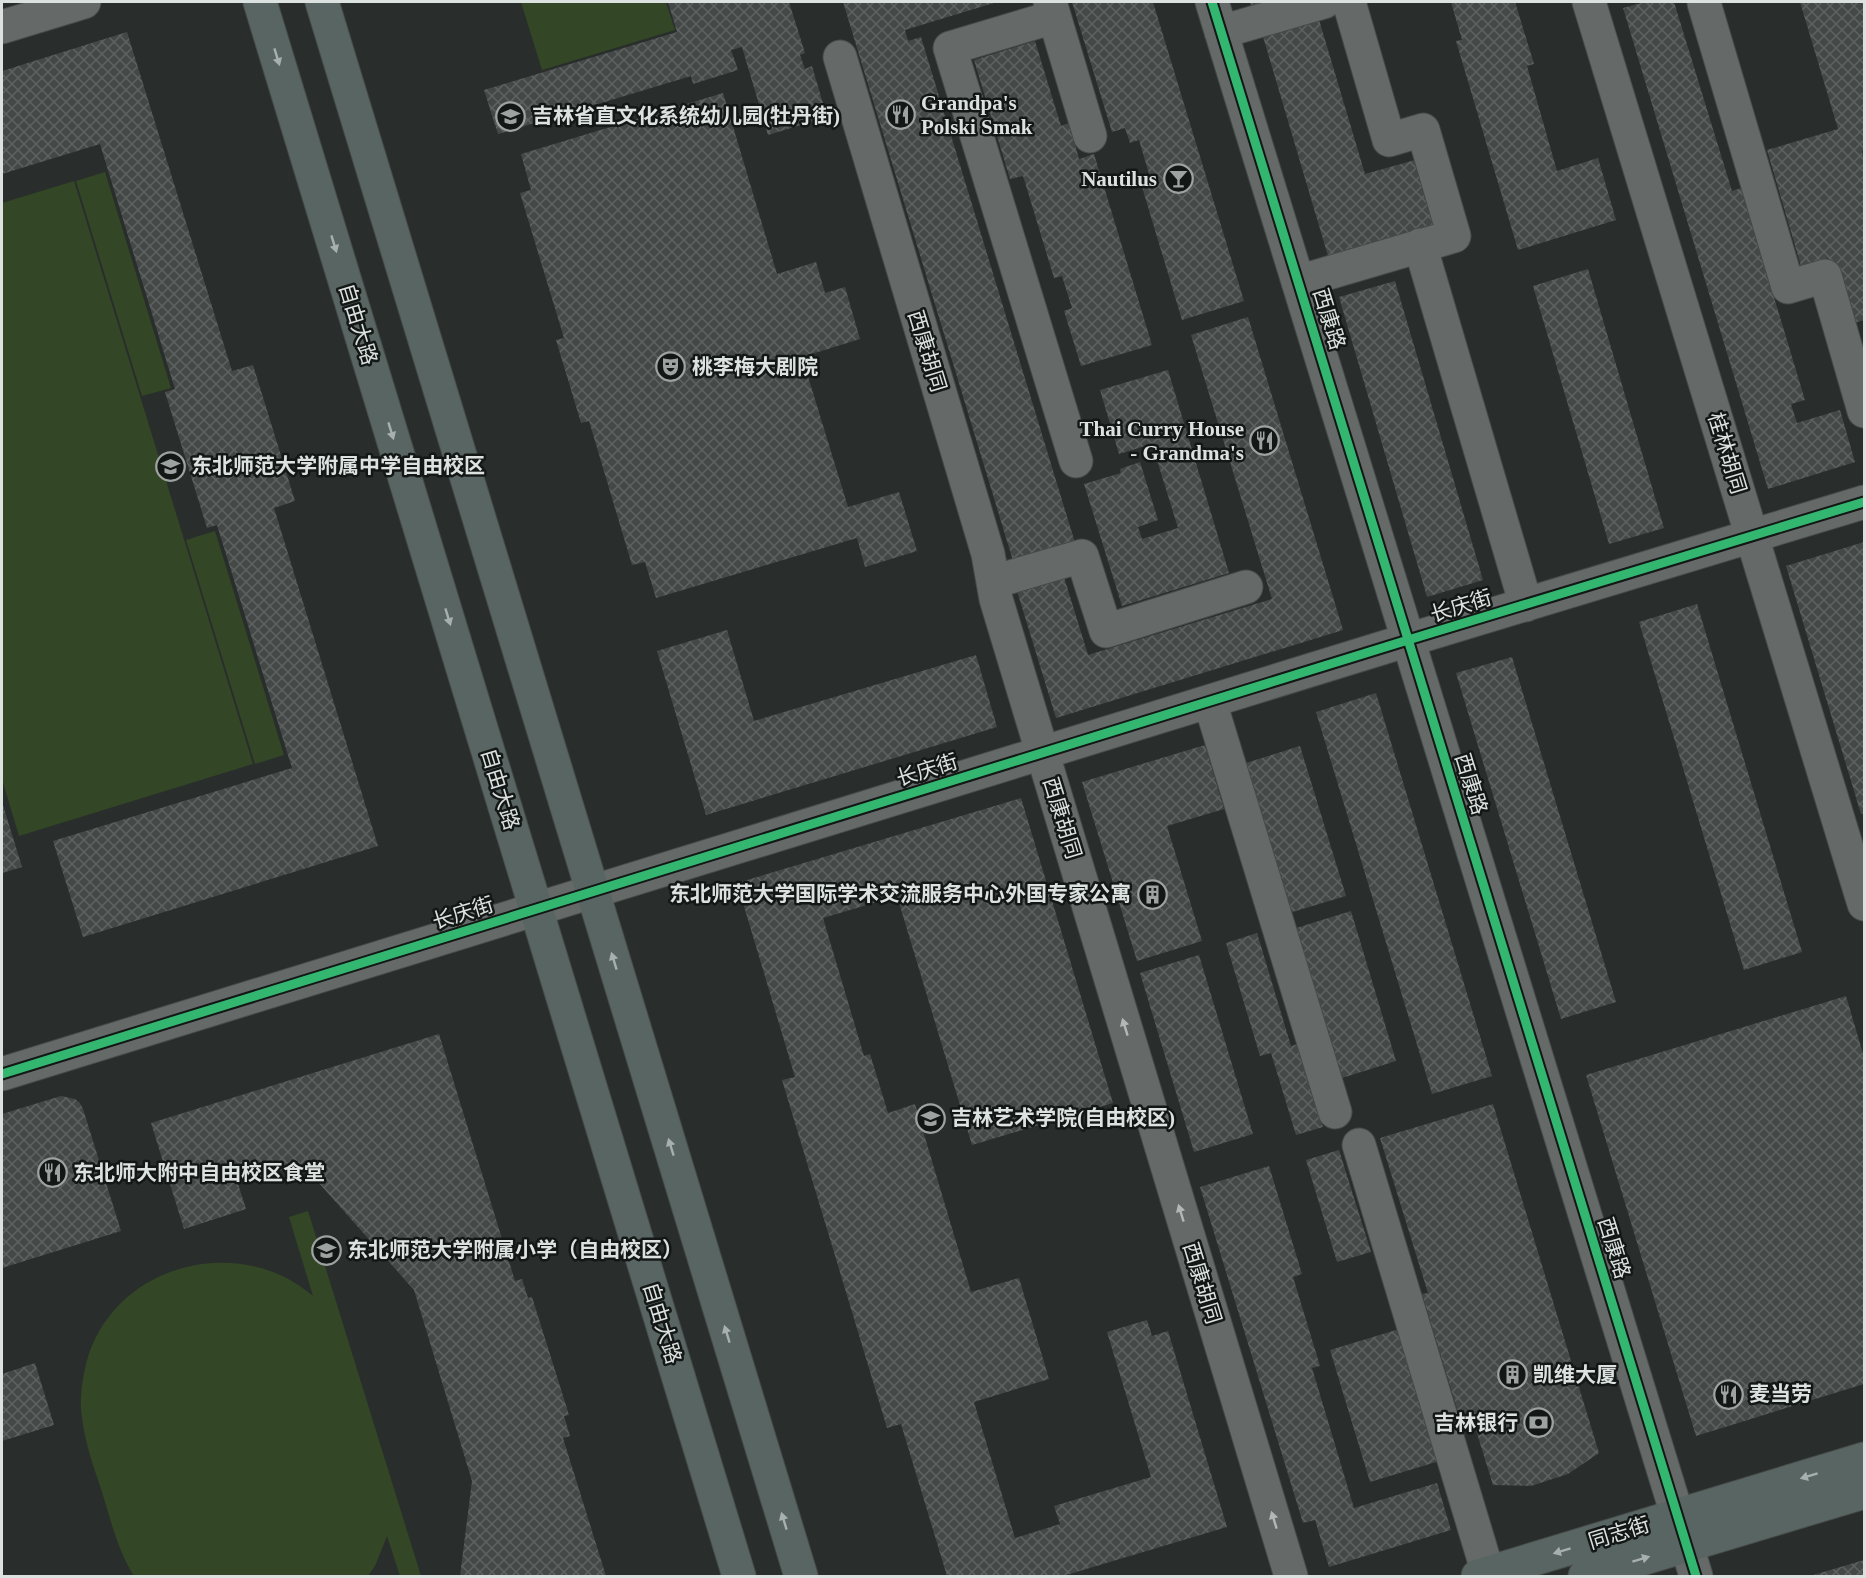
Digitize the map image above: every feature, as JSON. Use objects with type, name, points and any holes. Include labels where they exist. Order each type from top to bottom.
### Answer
[{"type":"main road","name":"自由大路","points":[[260,2],[740,1576]]},
{"type":"main road","points":[[322,2],[801,1576]]},
{"type":"main road","name":"同志街","points":[[1585,1576],[1682,1531],[1864,1459]]},
{"type":"main road","name":"同志街","points":[[1483,1575],[1864,1492]]},
{"type":"street","points":[[2,27],[84,2]]},
{"type":"street","points":[[1217,16],[1324,2]]},
{"type":"street","points":[[1298,282],[1454,236],[1423,129],[1389,140],[1349,2]]},
{"type":"street","name":"桂林胡同","points":[[1589,2],[1752,536],[1854,829],[1864,904]]},
{"type":"street","points":[[1704,3],[1788,287],[1825,276],[1864,411]]},
{"type":"street","points":[[1076,461],[950,48],[1052,9],[1090,136]]},
{"type":"street","name":"西康路","points":[[1217,16],[1696,1576]]},
{"type":"street","name":"西康胡同","points":[[840,57],[988,554],[996,599],[1291,1576]]},
{"type":"street","points":[[1420,245],[1526,604]]},
{"type":"street","name":"长庆街","points":[[2,1074],[1408,640],[1864,502]]},
{"type":"street","points":[[993,582],[1082,556],[1106,631],[1246,587]]},
{"type":"street","points":[[1210,702],[1335,1112]]},
{"type":"street","points":[[1359,1145],[1483,1575]]},
{"type":"green space","points":[[521,2],[666,2],[675,30],[542,70]]},
{"type":"green space","points":[[105,172],[171,388],[142,396],[76,181]]},
{"type":"green space","points":[[74,181],[253,764],[19,836],[2,779],[2,203]]},
{"type":"green space","points":[[215,531],[284,755],[255,764],[186,540]]},
{"type":"green space","points":[[308,1211],[421,1576],[400,1576],[387,1536],[375,1566],[368,1576],[134,1576],[115,1536],[85,1437],[81,1411],[82,1384],[86,1364],[100,1330],[121,1302],[149,1282],[181,1268],[215,1263],[249,1265],[283,1276],[313,1296],[289,1217]]},
{"type":"building","points":[[668,2],[789,2],[805,53],[800,55],[805,69],[812,66],[827,117],[768,135],[742,47],[731,50],[738,70],[693,84],[691,76],[498,134],[484,90],[677,32]]},
{"type":"building","points":[[843,2],[997,2],[905,30],[908,41],[921,37],[1076,546],[1014,564]]},
{"type":"building","points":[[1072,2],[1153,2],[1244,301],[1182,320],[1142,187],[1152,184],[1139,140],[1130,143],[1125,128],[1112,132]]},
{"type":"building","points":[[1250,2],[1274,2],[1252,9]]},
{"type":"building","points":[[1451,2],[1515,2],[1534,64],[1527,66],[1557,171],[1598,158],[1616,220],[1518,250],[1456,41],[1462,40]]},
{"type":"building","points":[[1645,2],[1674,2],[1732,191],[1741,188],[1805,400],[1791,404],[1797,423],[1840,410],[1855,462],[1768,489],[1623,8]]},
{"type":"building","points":[[1800,2],[1864,2],[1864,151],[1862,151],[1864,161],[1864,320],[1848,325],[1828,258],[1801,266],[1767,150],[1838,129]]},
{"type":"building","points":[[1317,13],[1365,174],[1415,160],[1434,225],[1328,256],[1261,30]]},
{"type":"building","points":[[127,32],[232,371],[253,365],[295,501],[274,508],[378,846],[83,937],[53,841],[292,768],[217,525],[207,528],[165,392],[175,389],[100,144],[2,174],[2,71]]},
{"type":"building","points":[[1035,41],[1061,126],[1069,123],[1079,159],[1094,154],[1152,345],[1081,366],[1064,311],[1072,308],[1062,276],[1054,278],[1023,176],[1010,179],[974,60]]},
{"type":"building","points":[[723,93],[777,274],[816,262],[825,293],[845,287],[860,339],[802,357],[848,507],[899,492],[917,551],[865,567],[857,538],[656,598],[645,562],[632,565],[589,421],[581,423],[556,340],[564,338],[520,193],[531,190],[521,154]]},
{"type":"building","points":[[1588,269],[1664,528],[1609,544],[1533,286]]},
{"type":"building","points":[[1395,281],[1483,580],[1427,597],[1339,297]]},
{"type":"building","points":[[1248,317],[1343,630],[1056,718],[1017,591],[1064,577],[1088,655],[1272,599],[1191,335]]},
{"type":"building","points":[[1168,370],[1229,573],[1122,606],[1084,484],[1121,473],[1120,469],[1140,462],[1158,520],[1138,527],[1142,539],[1178,528],[1152,444],[1119,454],[1100,390]]},
{"type":"building","points":[[1864,542],[1864,813],[1861,814],[1786,566]]},
{"type":"building","points":[[1697,604],[1802,952],[1744,970],[1639,622]]},
{"type":"building","points":[[727,630],[754,721],[976,655],[997,727],[706,815],[657,651]]},
{"type":"building","points":[[1512,657],[1616,1002],[1561,1019],[1456,673]]},
{"type":"building","points":[[1376,693],[1492,1076],[1432,1094],[1316,712]]},
{"type":"building","name":"东北师范大学国际学术交流服务中心外国专家公寓","points":[[1205,745],[1224,809],[1167,826],[1202,941],[1137,961],[1082,782]]},
{"type":"building","points":[[1300,746],[1346,896],[1289,913],[1243,764]]},
{"type":"building","points":[[1021,798],[1113,1103],[972,1145],[897,896],[823,918],[864,1056],[870,1054],[888,1113],[915,1104],[971,1292],[1019,1278],[1049,1379],[974,1402],[1015,1538],[1060,1524],[1054,1506],[1151,1477],[1107,1332],[1147,1320],[1152,1336],[1168,1331],[1227,1527],[1063,1576],[947,1576],[901,1424],[887,1428],[782,1080],[795,1077],[737,883]]},
{"type":"building","points":[[2,802],[22,867],[2,873]]},
{"type":"building","points":[[1351,911],[1396,1061],[1339,1079],[1293,929]]},
{"type":"building","points":[[1257,933],[1291,1046],[1304,1042],[1315,1102],[1323,1127],[1296,1135],[1271,1053],[1260,1056],[1226,943]]},
{"type":"building","points":[[1199,955],[1253,1134],[1194,1152],[1140,973]]},
{"type":"building","points":[[1846,996],[1864,1057],[1864,1384],[1696,1436],[1586,1075]]},
{"type":"building","points":[[439,1034],[515,1281],[522,1279],[528,1298],[532,1297],[569,1415],[564,1416],[570,1436],[563,1438],[606,1576],[460,1576],[472,1481],[414,1290],[302,1164],[238,1184],[246,1209],[184,1229],[151,1123]]},
{"type":"building","name":"东北师大附中自由校区食堂","points":[[61,1096],[75,1099],[83,1109],[121,1231],[2,1268],[2,1114]]},
{"type":"building","points":[[1493,1104],[1599,1453],[1568,1474],[1531,1486],[1493,1485],[1470,1411],[1459,1415],[1422,1294],[1428,1293],[1380,1138]]},
{"type":"building","points":[[1339,1150],[1371,1252],[1337,1262],[1306,1160]]},
{"type":"building","points":[[1269,1166],[1302,1274],[1293,1277],[1320,1366],[1312,1368],[1354,1508],[1437,1483],[1451,1530],[1329,1567],[1315,1520],[1303,1523],[1200,1187]]},
{"type":"building","points":[[1406,1327],[1446,1459],[1370,1482],[1330,1350]]},
{"type":"building","points":[[35,1363],[54,1425],[2,1441],[2,1374]]},
{"type":"building","points":[[1864,1560],[1864,1576],[1810,1576]]},
{"type":"cycle path","points":[[1212,2],[1696,1576]]},
{"type":"cycle path","points":[[2,1074],[1408,640],[1864,502]]},
{"type":"place","name":"Grandpa's Polski Smak","points":[[900,115]]},
{"type":"place","name":"吉林省直文化系统幼儿园(牡丹街)","points":[[511,116]]},
{"type":"place","name":"Nautilus","points":[[1178,179]]},
{"type":"place","name":"桃李梅大剧院","points":[[671,367]]},
{"type":"place","name":"Thai Curry House - Grandma's","points":[[1265,441]]},
{"type":"place","name":"东北师范大学附属中学自由校区","points":[[170,466]]},
{"type":"place","name":"东北师范大学国际学术交流服务中心外国专家公寓","points":[[1152,894]]},
{"type":"place","name":"吉林艺术学院(自由校区)","points":[[930,1118]]},
{"type":"place","name":"东北师大附中自由校区食堂","points":[[52,1173]]},
{"type":"place","name":"东北师范大学附属小学（自由校区）","points":[[326,1250]]},
{"type":"place","name":"凯维大厦","points":[[1512,1375]]},
{"type":"place","name":"麦当劳","points":[[1728,1394]]},
{"type":"place","name":"吉林银行","points":[[1539,1423]]}]
